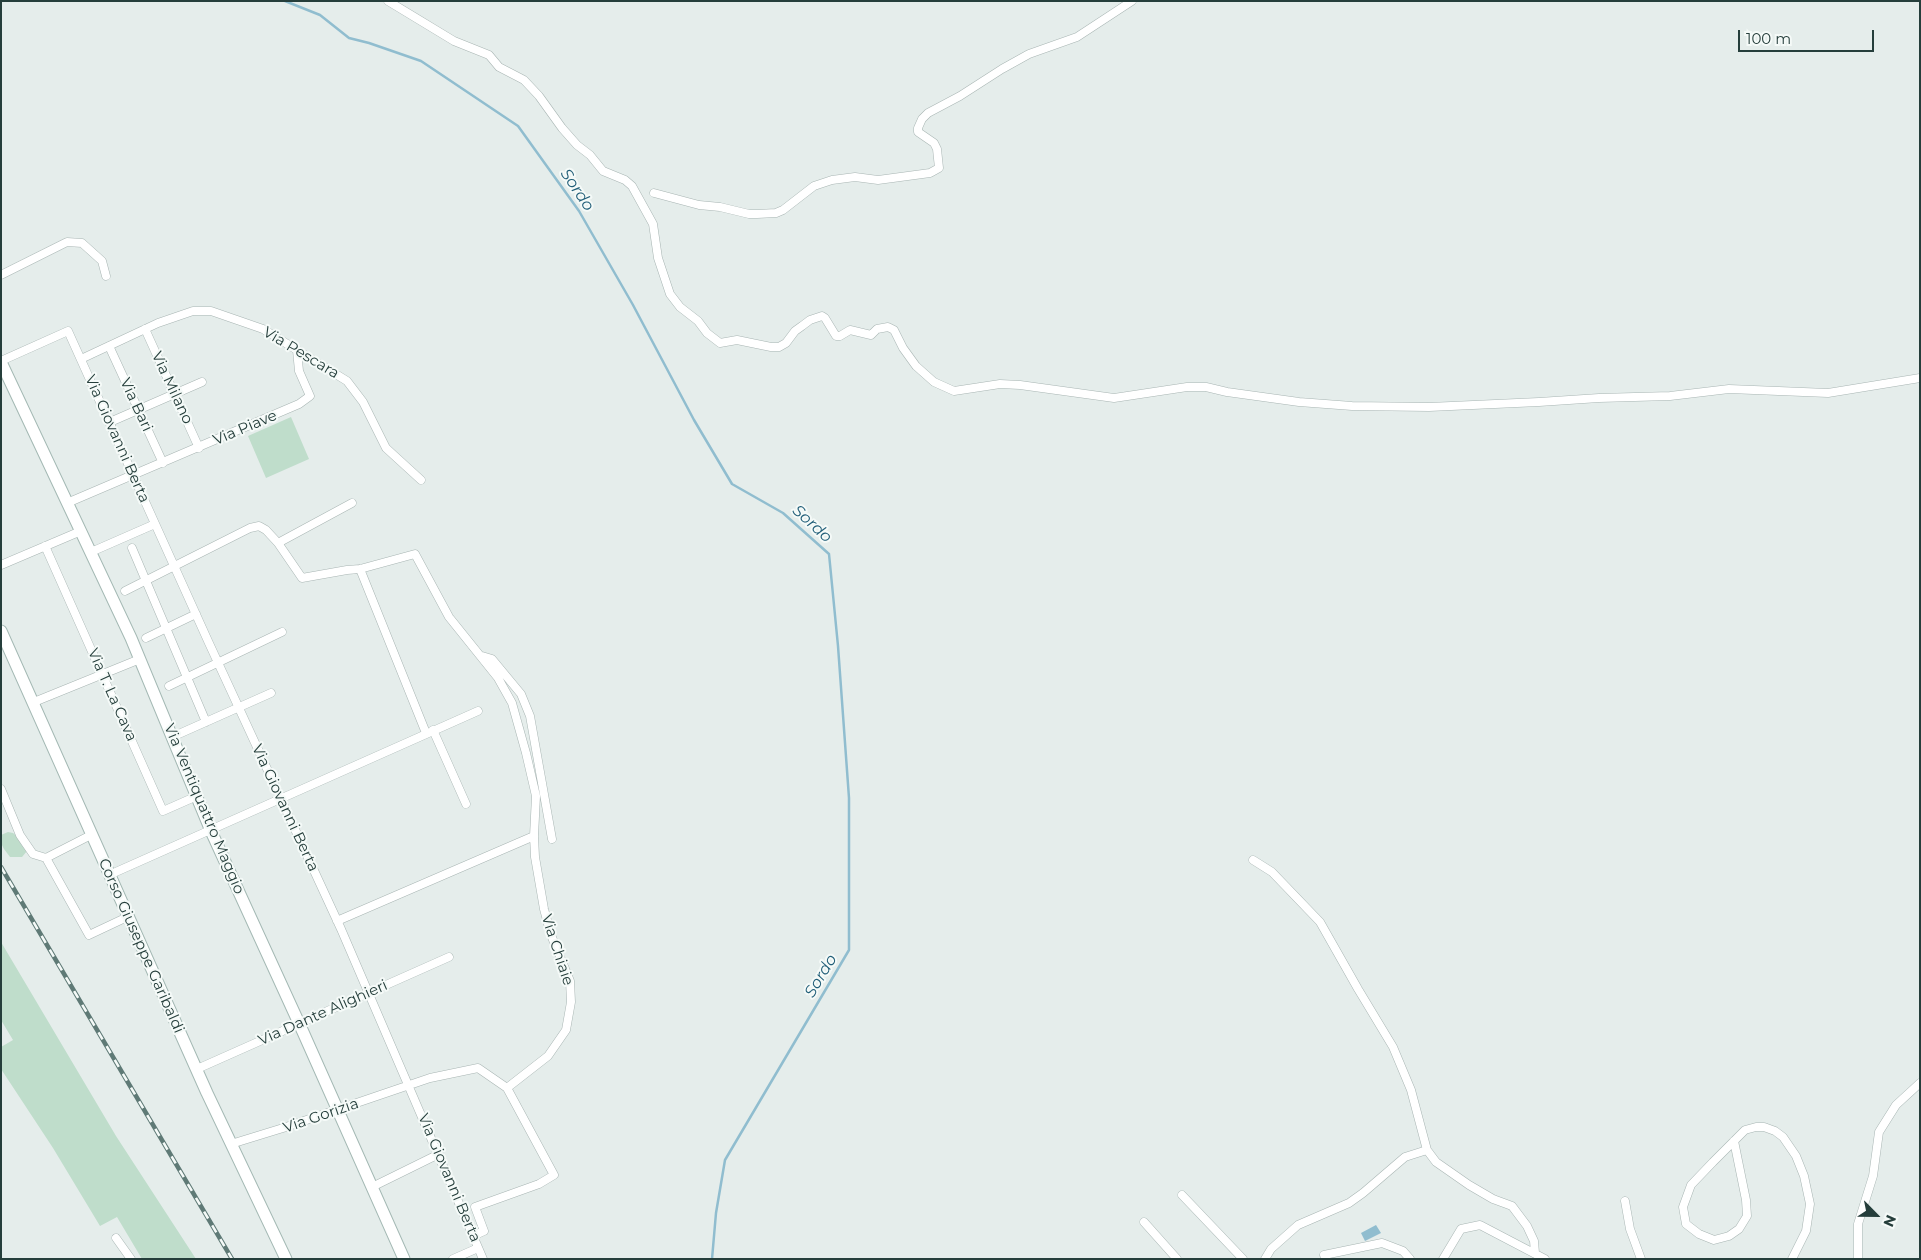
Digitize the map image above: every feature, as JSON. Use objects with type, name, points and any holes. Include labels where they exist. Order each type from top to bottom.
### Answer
[{"type":"main road","name":"Via Ventiquattro Maggio","points":[[1,361],[140,659],[211,831],[404,1259]]},
{"type":"main road","name":"Corso Giuseppe Garibaldi","points":[[1,631],[231,1144],[286,1259]]},
{"type":"street","points":[[388,1],[454,41],[488,55],[499,67],[524,80],[539,96],[562,128],[577,145],[590,155],[603,171],[625,180],[632,186],[653,224],[658,258],[670,294],[680,307],[698,321],[707,333],[720,343],[737,340],[779,347],[786,343],[795,331],[810,320],[822,316],[836,336],[840,336],[850,330],[871,334],[877,329],[888,327],[894,330],[903,348],[916,366],[934,382],[954,391],[1000,384],[1114,398],[1186,387],[1206,387],[1227,392],[1299,402],[1352,406],[1428,407],[1670,396],[1730,389],[1828,393],[1920,378]]},
{"type":"street","points":[[654,193],[699,205],[757,214],[783,210],[814,186],[832,180],[855,177],[878,180],[930,173],[939,168],[937,149],[934,143],[918,132],[918,128],[928,113],[1029,54],[1077,37],[1132,1]]},
{"type":"street","points":[[1,275],[67,242],[82,243],[102,261],[106,276]]},
{"type":"street","name":"Via Pescara","points":[[81,359],[145,329],[193,311],[211,311],[263,329],[347,381],[363,402],[386,448],[421,480]]},
{"type":"street","name":"Via Milano","points":[[145,329],[199,448]]},
{"type":"street","name":"Via Giovanni Berta","points":[[1,361],[68,331],[337,921],[483,1259]]},
{"type":"street","name":"Via Bari","points":[[109,346],[163,463]]},
{"type":"street","name":"Via Piave","points":[[67,503],[299,404],[310,396],[299,371],[297,350]]},
{"type":"street","points":[[110,422],[202,382]]},
{"type":"street","points":[[278,543],[352,503]]},
{"type":"street","points":[[90,552],[155,524]]},
{"type":"street","points":[[125,591],[250,528],[259,526],[266,530],[278,543],[302,578],[360,569],[415,554],[449,617],[482,656],[492,659],[521,694],[530,716],[552,839]]},
{"type":"street","points":[[1,565],[81,531]]},
{"type":"street","name":"Via T. La Cava","points":[[45,546],[164,810],[197,796]]},
{"type":"street","points":[[132,548],[206,722]]},
{"type":"street","points":[[360,569],[429,732],[466,804]]},
{"type":"street","points":[[146,638],[196,614]]},
{"type":"street","points":[[168,686],[282,632]]},
{"type":"street","name":"Via Chiaie","points":[[482,656],[498,678],[512,703],[521,734],[536,796],[534,836],[544,910],[551,935],[570,981],[570,1002],[566,1030],[548,1056],[507,1088]]},
{"type":"street","points":[[34,702],[140,659]]},
{"type":"street","points":[[172,737],[270,693]]},
{"type":"street","points":[[109,875],[478,711]]},
{"type":"street","points":[[1,789],[20,835],[33,854],[46,858],[89,935],[123,918],[129,918]]},
{"type":"street","points":[[46,858],[91,835]]},
{"type":"street","points":[[337,921],[534,836]]},
{"type":"street","points":[[1254,860],[1272,872],[1320,922],[1393,1047],[1411,1090],[1427,1150],[1436,1162],[1469,1185],[1493,1199],[1512,1206],[1527,1226],[1534,1241],[1535,1253]]},
{"type":"street","name":"Via Dante Alighieri","points":[[197,1068],[449,957]]},
{"type":"street","name":"Via Gorizia","points":[[231,1144],[430,1078],[478,1068],[507,1088]]},
{"type":"street","points":[[1858,1259],[1858,1224],[1873,1176],[1879,1132],[1896,1106],[1920,1083]]},
{"type":"street","points":[[473,1236],[484,1231],[475,1208],[539,1184],[554,1175],[507,1088]]},
{"type":"street","points":[[1734,1141],[1746,1200],[1747,1216],[1739,1229],[1729,1236],[1714,1240],[1699,1234],[1686,1224],[1683,1207],[1691,1185],[1734,1141],[1745,1130],[1764,1127],[1775,1131],[1783,1137],[1796,1156],[1804,1176],[1810,1204],[1806,1232],[1792,1259]]},
{"type":"street","points":[[1265,1259],[1271,1249],[1298,1225],[1350,1203],[1405,1157],[1427,1150]]},
{"type":"street","points":[[372,1187],[439,1154]]},
{"type":"street","points":[[1182,1195],[1242,1259]]},
{"type":"street","points":[[1625,1201],[1630,1229],[1641,1259]]},
{"type":"street","points":[[1144,1222],[1177,1259]]},
{"type":"street","points":[[1444,1259],[1461,1229],[1480,1225],[1545,1259]]},
{"type":"street","points":[[116,1238],[131,1259]]},
{"type":"street","points":[[1324,1256],[1382,1243],[1403,1251],[1410,1259]]},
{"type":"street","points":[[453,1259],[478,1248]]},
{"type":"green space","points":[[291,417],[309,459],[266,478],[248,436]]},
{"type":"green space","points":[[8,832],[13,833],[19,838],[27,851],[22,857],[10,857],[4,849],[1,843],[1,835]]},
{"type":"green space","points":[[1,942],[116,1136],[196,1259],[142,1259],[117,1217],[100,1226],[53,1148],[1,1069],[1,1047],[13,1040],[1,1020]]},
{"type":"water","points":[[1376,1225],[1381,1233],[1365,1241],[1361,1233]]},
{"type":"waterway","name":"Sordo","points":[[285,1],[320,15],[349,38],[421,61],[518,126],[579,211],[633,305],[694,420],[732,484],[783,513],[829,554],[849,798],[849,950],[725,1160],[716,1213],[712,1259]]},
{"type":"railway","points":[[1,867],[232,1259]]}]
